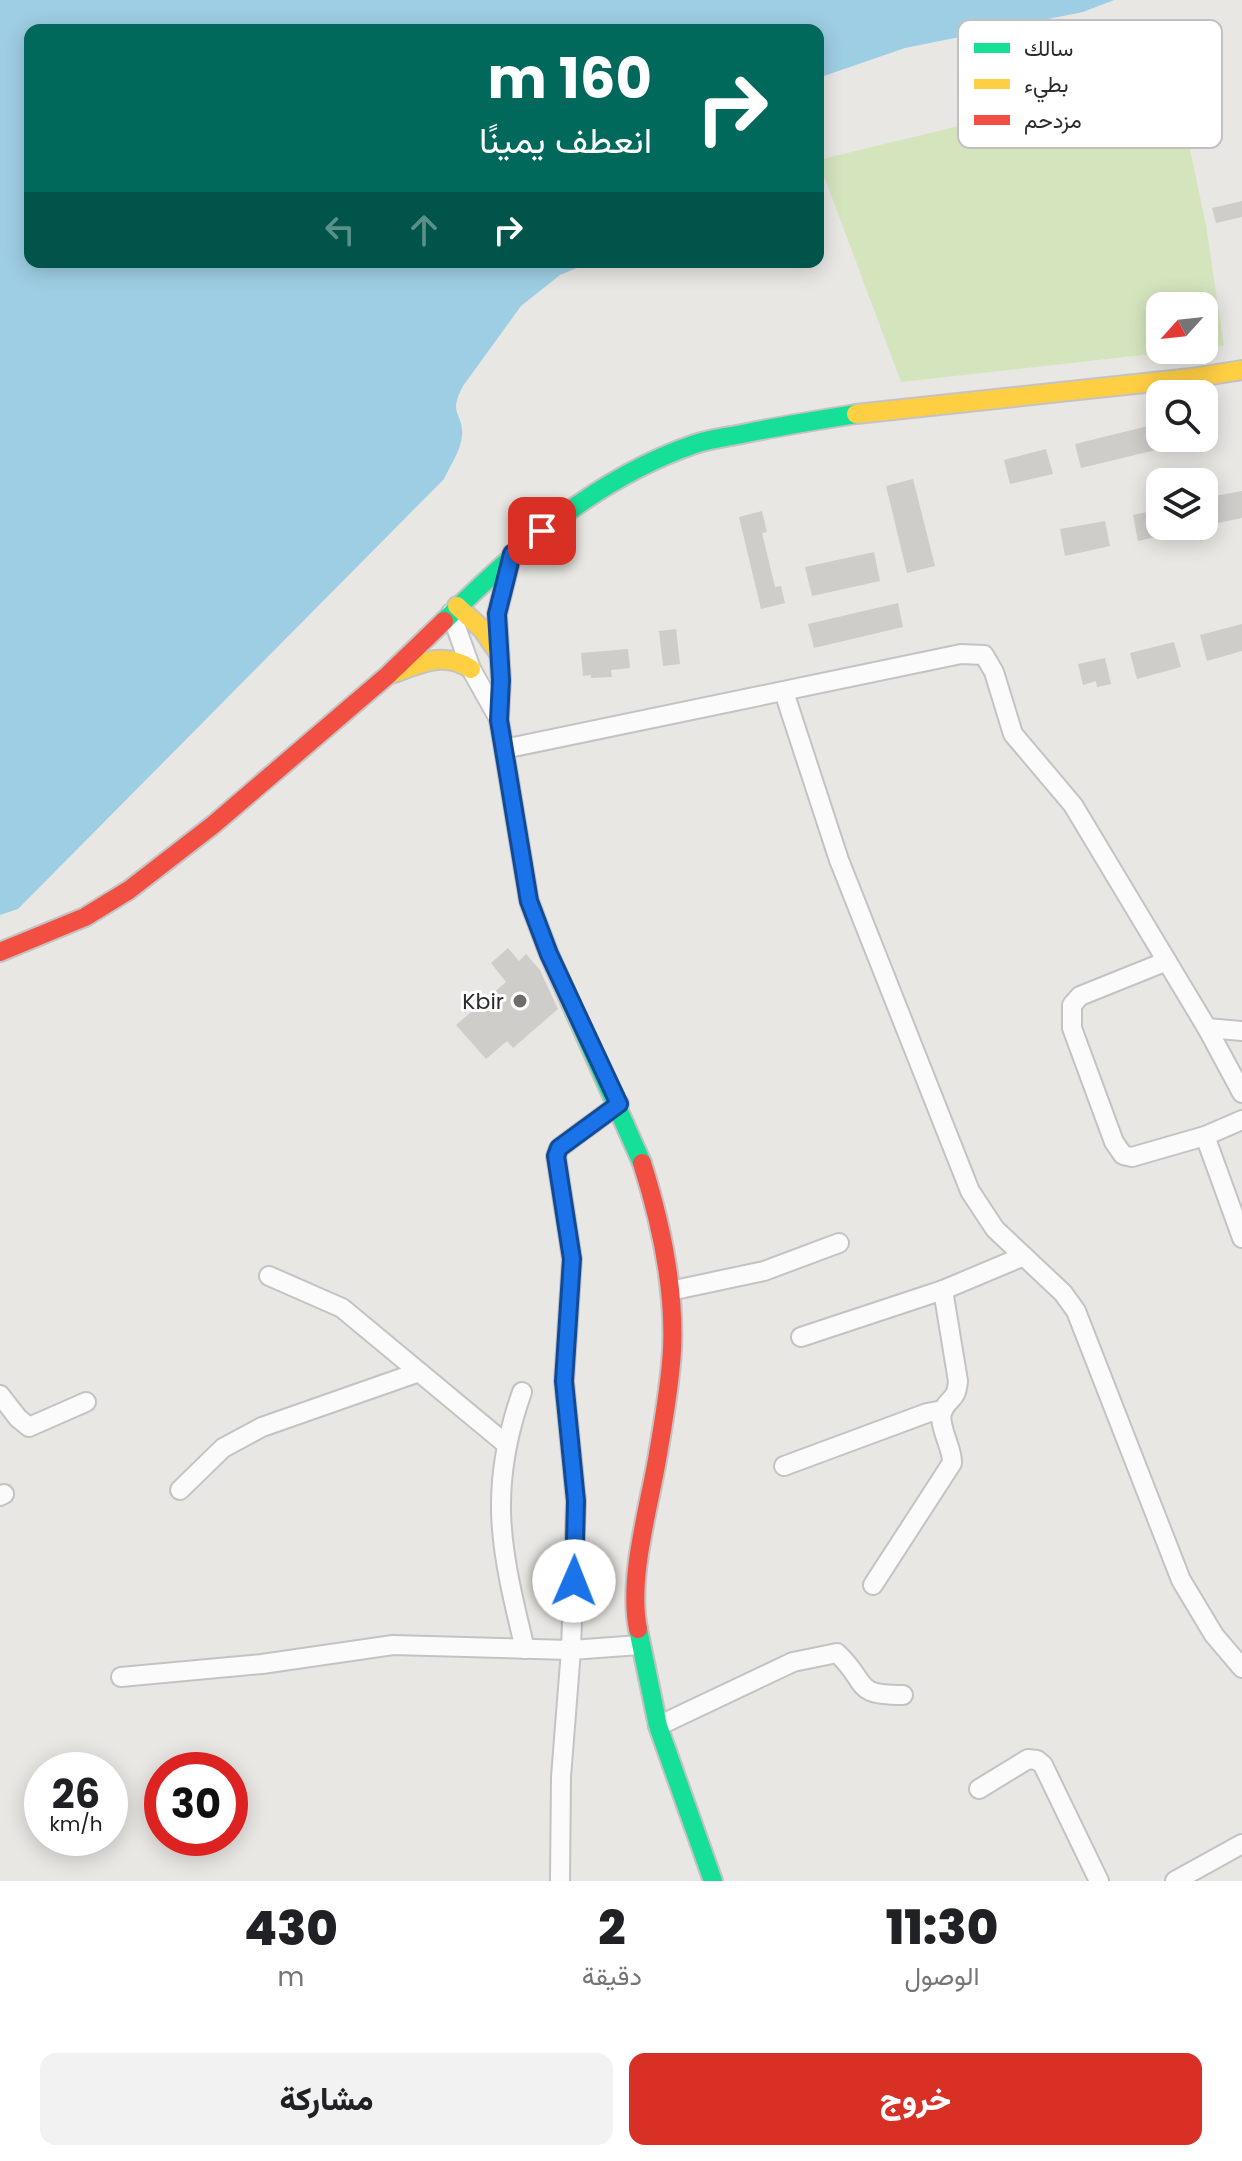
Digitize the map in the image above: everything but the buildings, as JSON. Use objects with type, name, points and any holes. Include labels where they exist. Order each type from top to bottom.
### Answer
[{"type":"street","points":[[0,952],[65,927],[129,890],[213,825],[388,675],[512,554],[611,482],[672,451],[800,422],[1242,370]]},
{"type":"street","points":[[512,554],[497,614],[501,680],[499,720],[529,901],[549,954],[637,1147],[653,1198],[670,1291],[672,1351],[638,1569],[635,1614],[658,1726],[713,1881]]},
{"type":"street","points":[[454,609],[483,630],[498,652]]},
{"type":"street","points":[[454,609],[471,669],[499,720]]},
{"type":"street","points":[[504,749],[961,654],[984,655],[994,672],[1013,734],[1073,805],[1207,1028],[1242,1093]]},
{"type":"street","points":[[388,675],[443,657],[462,661],[471,669]]},
{"type":"street","points":[[784,692],[839,860],[970,1191],[995,1229],[1063,1293],[1076,1311],[1181,1580],[1214,1635],[1242,1668]]},
{"type":"street","points":[[1167,961],[1074,1000],[1072,1028],[1099,1106],[1123,1155],[1132,1157],[1205,1136],[1242,1120]]},
{"type":"street","points":[[1207,1028],[1242,1031]]},
{"type":"street","points":[[560,1881],[561,1777],[571,1650],[576,1501],[564,1381],[572,1259],[556,1156],[559,1148],[619,1104]]},
{"type":"street","points":[[1205,1136],[1242,1238]]},
{"type":"street","points":[[670,1291],[764,1271],[839,1243]]},
{"type":"street","points":[[801,1337],[943,1290],[1024,1256]]},
{"type":"street","points":[[269,1276],[342,1308],[506,1444]]},
{"type":"street","points":[[784,1466],[914,1417],[943,1410],[957,1394],[958,1381],[943,1290]]},
{"type":"street","points":[[180,1490],[223,1448],[262,1427],[419,1372]]},
{"type":"street","points":[[522,1392],[506,1444],[500,1489],[502,1547],[525,1649]]},
{"type":"street","points":[[0,1395],[29,1427],[86,1402]]},
{"type":"street","points":[[873,1585],[952,1463],[952,1452],[942,1423],[943,1410]]},
{"type":"street","points":[[121,1677],[262,1664],[393,1645],[571,1650],[640,1645]]},
{"type":"street","points":[[658,1726],[793,1662],[837,1653],[848,1663],[866,1691],[875,1695],[903,1695]]},
{"type":"street","points":[[979,1789],[1028,1759],[1037,1760],[1043,1765],[1099,1881]]},
{"type":"street","points":[[1175,1881],[1242,1844]]},
{"type":"green space","points":[[958,126],[958,148],[1190,148],[1216,292],[1146,292],[1146,355],[901,382],[824,176],[824,159]]},
{"type":"green space","points":[[1218,306],[1224,346],[1218,347]]},
{"type":"water","points":[[0,0],[1114,0],[1083,12],[1043,20],[958,20],[958,37],[905,48],[824,76],[824,24],[24,24],[24,268],[577,268],[560,275],[521,306],[463,386],[456,403],[462,428],[461,441],[444,479],[18,909],[0,915]]},
{"type":"traffic: fast","points":[[444,621],[500,567],[560,518],[591,496],[659,458],[707,441],[856,414]]},
{"type":"traffic: fast","points":[[512,554],[497,614],[501,680],[499,720],[529,901],[549,954],[642,1163]]},
{"type":"traffic: fast","points":[[638,1629],[658,1726],[713,1881]]},
{"type":"traffic: slow","points":[[856,414],[1242,370]]},
{"type":"traffic: slow","points":[[457,606],[483,630],[498,652]]},
{"type":"traffic: slow","points":[[394,673],[433,660],[452,661],[471,669]]},
{"type":"traffic: jam","points":[[0,952],[85,917],[129,890],[213,825],[388,675],[444,621]]},
{"type":"traffic: jam","points":[[638,1629],[637,1567],[666,1405],[672,1327],[665,1256],[642,1163]]},
{"type":"place","name":"Kbir","points":[[520,1001]]},
{"type":"route","points":[[542,531],[512,554],[497,614],[501,680],[499,720],[529,901],[549,954],[619,1104],[559,1148],[556,1156],[572,1259],[564,1381],[576,1501],[574,1581]]}]
